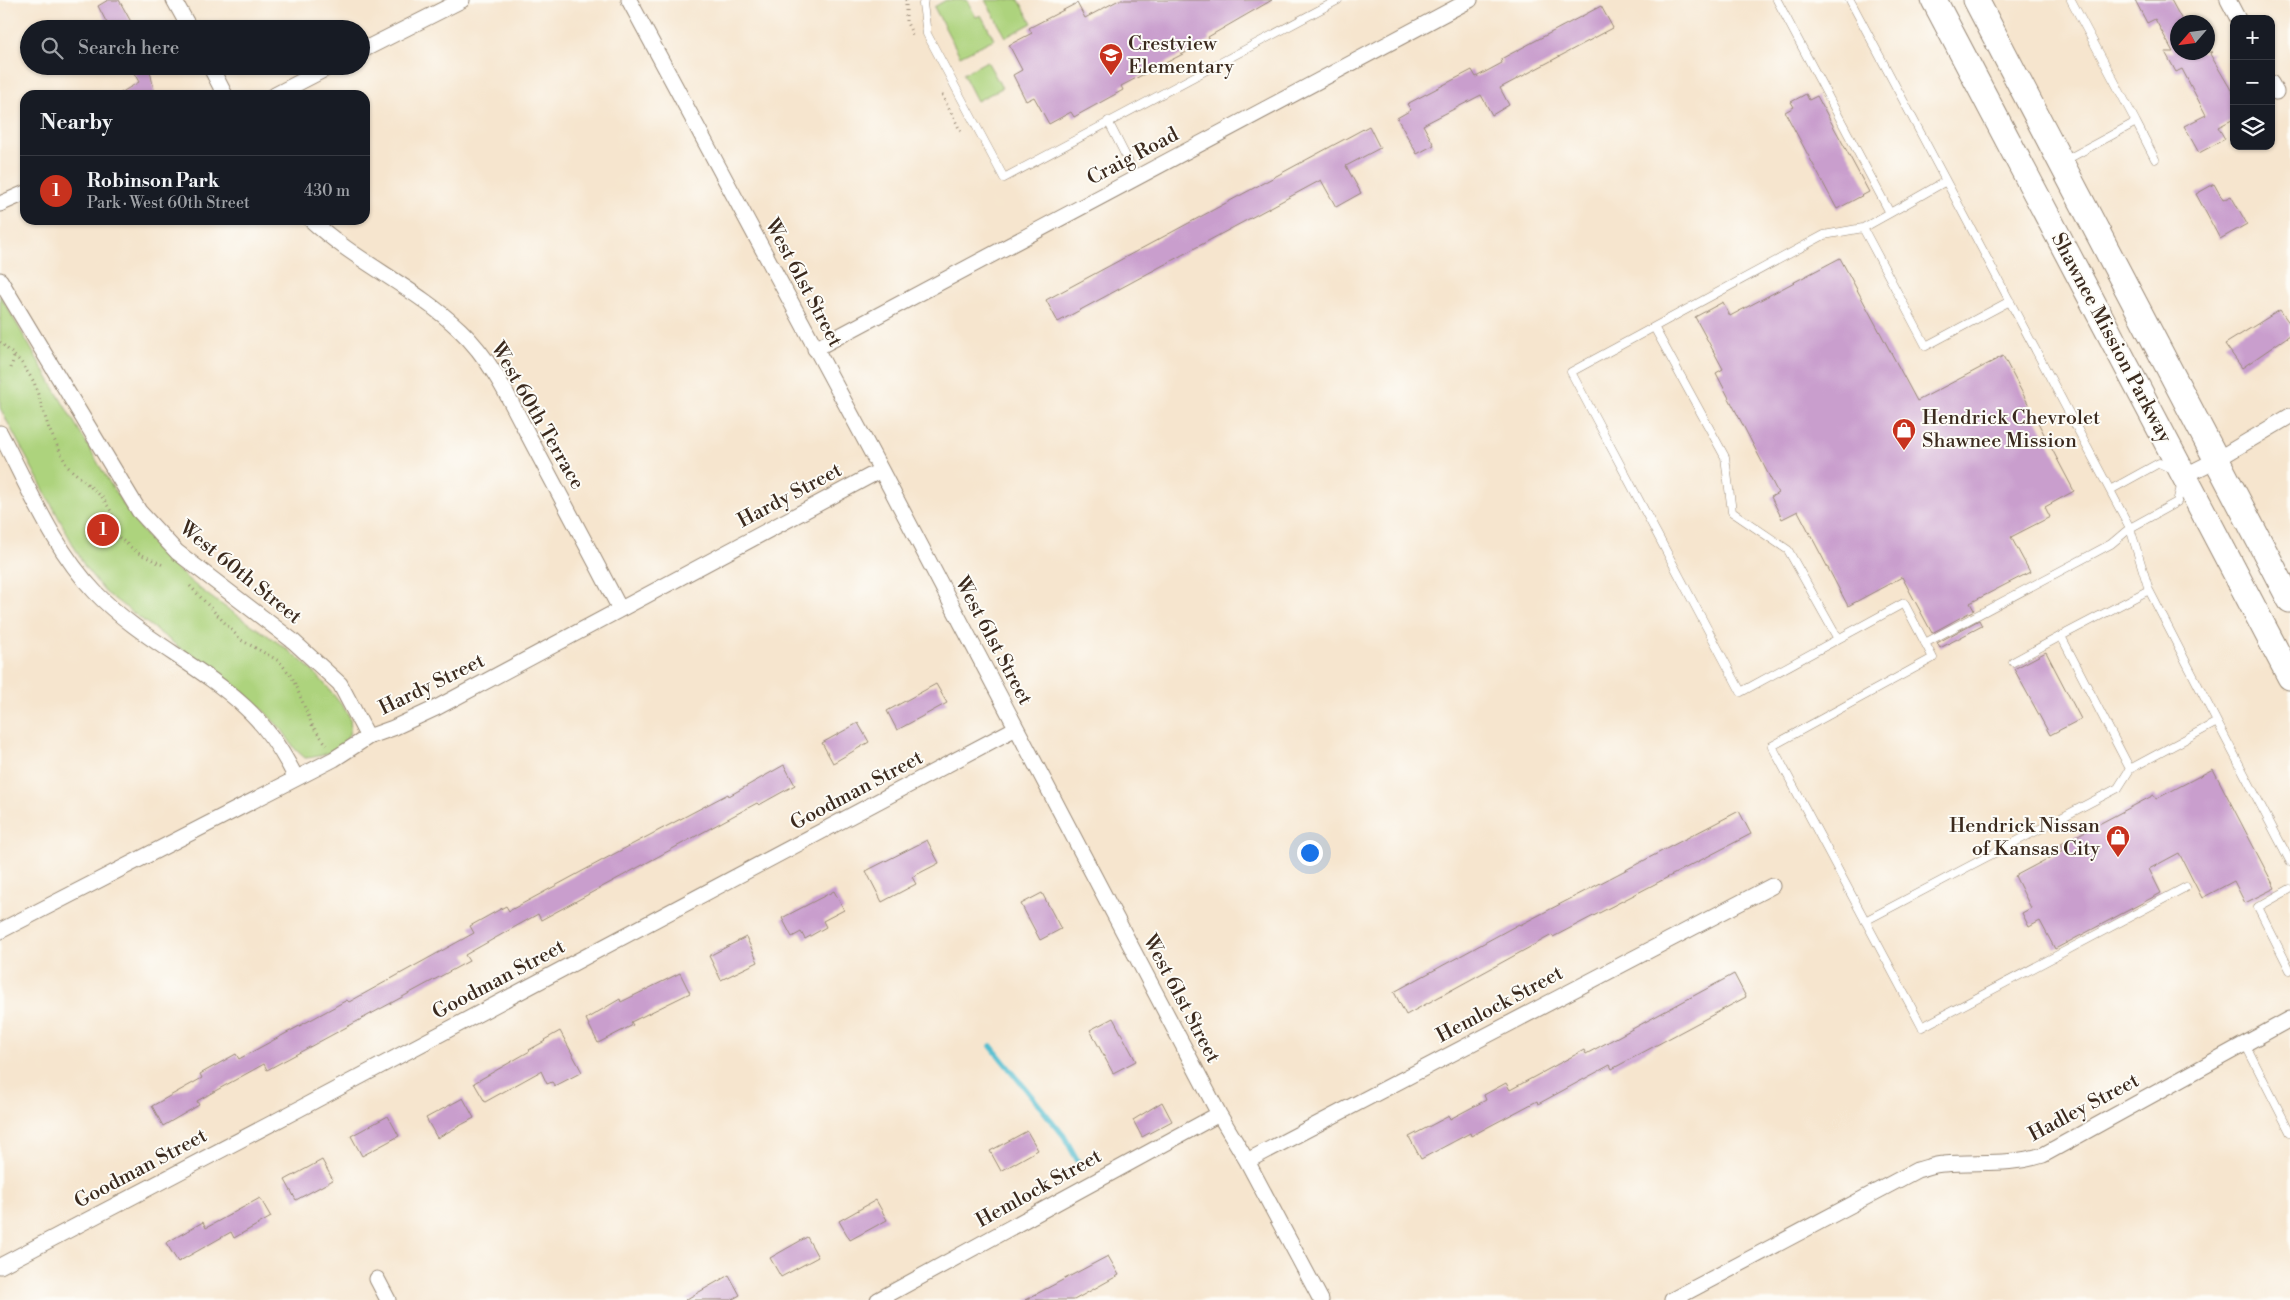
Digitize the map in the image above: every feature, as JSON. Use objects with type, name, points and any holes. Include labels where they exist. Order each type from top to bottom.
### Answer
[{"type":"highway","name":"Shawnee Mission Parkway","points":[[1934,0],[2290,676]]},
{"type":"highway","name":"Shawnee Mission Parkway","points":[[1976,0],[2290,600]]},
{"type":"street","points":[[174,0],[185,20]]},
{"type":"street","points":[[370,46],[462,0]]},
{"type":"street","name":"West 61st Street","points":[[629,0],[881,470],[1219,1114],[1248,1161],[1321,1300]]},
{"type":"street","name":"Craig Road","points":[[815,349],[1470,0]]},
{"type":"street","points":[[2228,0],[2236,15]]},
{"type":"street","points":[[215,75],[223,90]]},
{"type":"street","points":[[285,90],[314,75]]},
{"type":"street","points":[[0,204],[20,196]]},
{"type":"street","name":"West 60th Terrace","points":[[316,225],[328,236],[436,310],[460,330],[482,355],[511,402],[620,609]]},
{"type":"street","name":"West 60th Street","points":[[0,280],[139,511],[177,552],[293,642],[340,684],[368,737]]},
{"type":"street","points":[[2184,476],[2216,460],[2290,416]]},
{"type":"street","points":[[0,433],[56,538],[76,569],[95,592],[129,622],[207,676],[246,708],[268,732],[296,778]]},
{"type":"street","name":"Hardy Street","points":[[0,932],[338,757],[368,737],[393,728],[436,708],[881,470]]},
{"type":"street","name":"Goodman Street","points":[[0,1266],[299,1110],[1016,728]]},
{"type":"street","name":"Hemlock Street","points":[[1248,1161],[1772,886]]},
{"type":"street","name":"Hadley Street","points":[[1672,1300],[1917,1170],[1943,1164],[1999,1164],[2043,1155],[2290,1019]]},
{"type":"street","name":"Hemlock Street","points":[[878,1300],[1219,1114]]},
{"type":"street","points":[[377,1279],[388,1300]]},
{"type":"lane","points":[[924,0],[928,34],[1004,178],[1338,0]]},
{"type":"lane","points":[[1777,0],[1890,213]]},
{"type":"lane","points":[[1850,0],[2130,528],[2149,590],[2290,861]]},
{"type":"lane","points":[[2071,0],[2156,159]]},
{"type":"lane","points":[[1108,122],[1137,178]]},
{"type":"lane","points":[[2060,163],[2136,122]]},
{"type":"lane","points":[[1946,181],[1862,228],[1824,236],[1571,372],[1741,692],[1904,603],[1933,658],[1772,746],[1922,1027],[2186,887]]},
{"type":"lane","points":[[1862,228],[1926,346],[2010,301]]},
{"type":"lane","points":[[1654,327],[1725,457],[1732,512],[1788,550],[1838,639]]},
{"type":"lane","points":[[1925,643],[2111,544],[2130,528],[2177,502],[2184,476],[2159,463],[2110,490]]},
{"type":"lane","points":[[2013,662],[2149,590]]},
{"type":"lane","points":[[2061,636],[2130,769]]},
{"type":"lane","points":[[1865,921],[2118,788],[2130,769],[2217,722]]},
{"type":"lane","points":[[2290,889],[2258,907],[2290,970]]},
{"type":"lane","points":[[2244,1044],[2290,1132]]},
{"type":"path","points":[[11,368],[14,357]]},
{"type":"green space","points":[[946,0],[967,0],[976,17],[981,15],[994,39],[960,56],[934,7]]},
{"type":"green space","points":[[985,0],[1019,0],[1032,23],[1006,37]]},
{"type":"green space","points":[[987,61],[1002,88],[977,101],[963,74]]},
{"type":"green space","points":[[0,295],[104,472],[141,529],[171,564],[189,580],[285,648],[321,679],[349,716],[351,726],[349,734],[339,747],[322,755],[305,758],[295,749],[283,731],[262,709],[105,592],[85,567],[0,408]]},
{"type":"building","points":[[108,0],[119,0],[130,20],[105,20],[98,6]]},
{"type":"building","name":"Crestview Elementary","points":[[1119,0],[1272,0],[1208,37],[1210,40],[1121,86],[1123,90],[1074,117],[1071,112],[1049,124],[1034,97],[1026,101],[1013,75],[1022,70],[1009,45],[1032,33],[1029,28],[1077,3],[1085,18]]},
{"type":"building","points":[[2135,0],[2171,0],[2179,15],[2170,15],[2170,46],[2155,19],[2147,23]]},
{"type":"building","points":[[1601,6],[1613,28],[1500,88],[1509,105],[1492,115],[1481,95],[1423,125],[1434,145],[1417,154],[1397,118],[1411,110],[1407,104],[1472,70],[1476,77],[1502,63],[1501,59]]},
{"type":"building","points":[[2165,52],[2170,52],[2170,60],[2214,60],[2230,88],[2230,121],[2218,127],[2225,139],[2199,153],[2184,126],[2206,115],[2182,69],[2176,72]]},
{"type":"building","points":[[135,75],[151,75],[154,90],[125,90],[139,82]]},
{"type":"building","points":[[1806,94],[1809,100],[1817,96],[1869,192],[1837,209],[1785,112],[1794,107],[1791,102]]},
{"type":"building","points":[[1369,126],[1380,148],[1346,166],[1361,193],[1336,207],[1321,180],[1058,322],[1046,300]]},
{"type":"building","points":[[2214,184],[2223,200],[2231,196],[2247,224],[2220,239],[2196,194]]},
{"type":"building","name":"Hendrick Chevrolet Shawnee Mission","points":[[1840,258],[1917,401],[2003,356],[2074,491],[2045,507],[2050,517],[2011,537],[2030,572],[1970,603],[1974,610],[1932,633],[1902,577],[1848,606],[1798,511],[1782,519],[1771,497],[1778,493],[1716,373],[1723,369],[1695,317],[1723,302],[1730,316]]},
{"type":"building","points":[[2280,310],[2290,324],[2290,335],[2242,368],[2225,344]]},
{"type":"building","points":[[1979,620],[1982,626],[1940,648],[1937,643]]},
{"type":"building","points":[[2046,652],[2081,719],[2050,735],[2014,669]]},
{"type":"building","points":[[936,684],[947,703],[897,730],[887,711]]},
{"type":"building","points":[[858,723],[869,742],[833,763],[822,743]]},
{"type":"building","points":[[784,765],[795,785],[759,805],[757,803],[541,920],[538,914],[465,955],[469,961],[267,1070],[264,1064],[197,1101],[199,1105],[163,1126],[152,1106],[202,1078],[200,1074],[236,1054],[239,1059],[347,1000],[349,1002],[474,933],[470,926],[506,906],[509,911],[728,794],[729,796]]},
{"type":"building","name":"Hendrick Nissan of Kansas City","points":[[2213,769],[2275,888],[2245,903],[2234,881],[2202,898],[2179,853],[2149,869],[2161,893],[2055,949],[2040,921],[2029,927],[2022,913],[2031,908],[2015,876],[2064,850],[2061,844],[2154,795],[2156,799]]},
{"type":"building","points":[[1739,811],[1751,834],[1553,937],[1552,935],[1406,1015],[1394,992],[1519,924]]},
{"type":"building","points":[[927,840],[939,863],[912,877],[916,884],[882,902],[866,871]]},
{"type":"building","points":[[834,891],[844,910],[823,921],[826,927],[805,939],[801,932],[792,937],[782,918]]},
{"type":"building","points":[[1042,893],[1061,929],[1040,940],[1021,904]]},
{"type":"building","points":[[746,937],[758,962],[721,980],[709,956]]},
{"type":"building","points":[[680,973],[690,993],[631,1022],[633,1025],[598,1043],[586,1019],[620,999],[621,1002]]},
{"type":"building","points":[[1734,974],[1746,997],[1612,1069],[1610,1065],[1538,1104],[1537,1101],[1471,1136],[1470,1133],[1421,1159],[1409,1137],[1449,1116],[1450,1119],[1486,1100],[1484,1095],[1506,1083],[1510,1090],[1584,1050],[1586,1054]]},
{"type":"building","points":[[1113,1018],[1136,1061],[1113,1073],[1090,1030]]},
{"type":"building","points":[[560,1031],[582,1072],[555,1086],[552,1082],[547,1084],[541,1071],[485,1102],[474,1083],[530,1051]]},
{"type":"building","points":[[463,1098],[474,1118],[437,1138],[426,1118]]},
{"type":"building","points":[[1162,1102],[1172,1121],[1142,1137],[1133,1120]]},
{"type":"building","points":[[388,1116],[399,1136],[362,1156],[351,1136]]},
{"type":"building","points":[[1027,1131],[1038,1150],[1001,1171],[990,1151]]},
{"type":"building","points":[[322,1160],[333,1180],[296,1200],[285,1180]]},
{"type":"building","points":[[260,1198],[271,1217],[234,1238],[231,1232],[178,1262],[166,1243],[203,1222],[206,1228]]},
{"type":"building","points":[[876,1200],[887,1220],[850,1240],[839,1221]]},
{"type":"building","points":[[807,1237],[818,1257],[781,1277],[770,1258]]},
{"type":"building","points":[[1108,1256],[1119,1275],[1074,1300],[1025,1300]]},
{"type":"building","points":[[729,1275],[740,1295],[731,1300],[685,1300]]},
{"type":"waterway","points":[[991,1046],[1064,1136],[1081,1167]]},
{"type":"place","name":"Crestview Elementary","points":[[1111,76]]},
{"type":"place","name":"Hendrick Chevrolet Shawnee Mission","points":[[1904,451]]},
{"type":"place","name":"Robinson Park","points":[[103,530]]},
{"type":"place","name":"Hendrick Nissan of Kansas City","points":[[2118,858]]}]
